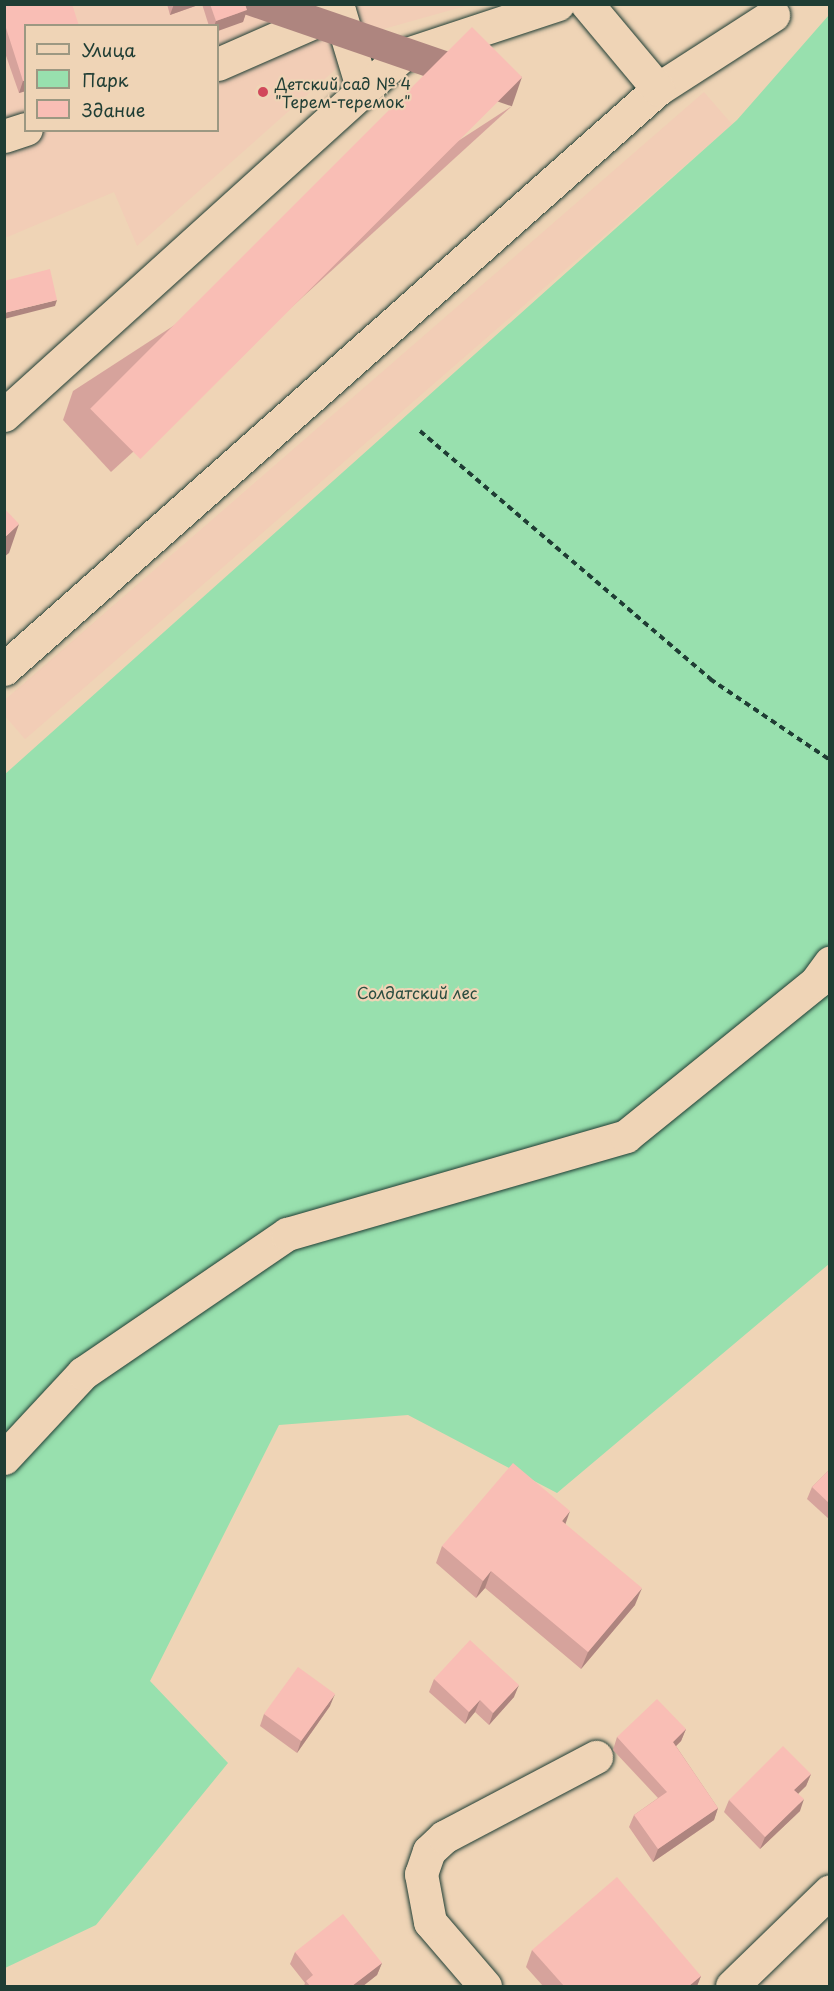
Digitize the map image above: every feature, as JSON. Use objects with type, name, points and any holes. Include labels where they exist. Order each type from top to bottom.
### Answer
[{"type":"street","points":[[4,415],[401,56],[558,4]]},
{"type":"street","points":[[587,4],[658,89]]},
{"type":"street","points":[[219,64],[338,8],[363,90]]},
{"type":"street","points":[[4,669],[658,89],[773,15]]},
{"type":"street","points":[[4,136],[24,130]]},
{"type":"street","points":[[4,1458],[83,1373],[287,1234],[626,1136],[816,982],[830,963]]},
{"type":"street","points":[[485,1986],[430,1922],[420,1874],[429,1851],[444,1837],[596,1757]]},
{"type":"street","points":[[732,1986],[830,1891]]},
{"type":"path","points":[[420,431],[710,679],[830,760]]},
{"type":"shaded area","name":"Детский сад № 4 \"Терем-теремок\"","points":[[5,5],[469,5],[380,30],[137,246],[114,192],[5,238]]},
{"type":"shaded area","points":[[704,92],[732,124],[25,739],[4,715],[4,701]]},
{"type":"green space","name":"Солдатский лес","points":[[829,15],[829,1264],[557,1493],[408,1415],[279,1425],[150,1681],[228,1763],[96,1925],[5,1968],[4,775],[737,120]]},
{"type":"building","points":[[4,4],[72,4],[78,24],[24,24],[23,81],[6,28],[4,29]]},
{"type":"building","points":[[210,4],[245,4],[247,10],[216,21]]},
{"type":"building","points":[[472,27],[522,77],[140,459],[90,409]]},
{"type":"building","points":[[50,269],[57,300],[4,313],[4,281]]},
{"type":"building","points":[[4,508],[19,524],[4,538]]},
{"type":"building","points":[[513,1463],[570,1511],[562,1521],[642,1588],[588,1652],[491,1571],[483,1581],[442,1546]]},
{"type":"building","points":[[830,1469],[830,1504],[812,1487]]},
{"type":"building","points":[[470,1640],[519,1685],[493,1713],[480,1700],[469,1712],[434,1679]]},
{"type":"building","points":[[298,1667],[335,1694],[301,1741],[264,1714]]},
{"type":"building","points":[[657,1699],[686,1729],[673,1742],[718,1808],[658,1849],[634,1815],[667,1792],[617,1737]]},
{"type":"building","points":[[783,1746],[811,1774],[794,1790],[804,1799],[765,1837],[729,1800]]},
{"type":"building","points":[[617,1877],[701,1976],[689,1986],[564,1986],[532,1950]]},
{"type":"building","points":[[343,1914],[382,1963],[352,1986],[310,1986],[306,1981],[313,1975],[295,1952]]},
{"type":"place","name":"Детский сад № 4 \"Терем-теремок\"","points":[[263,92]]}]
